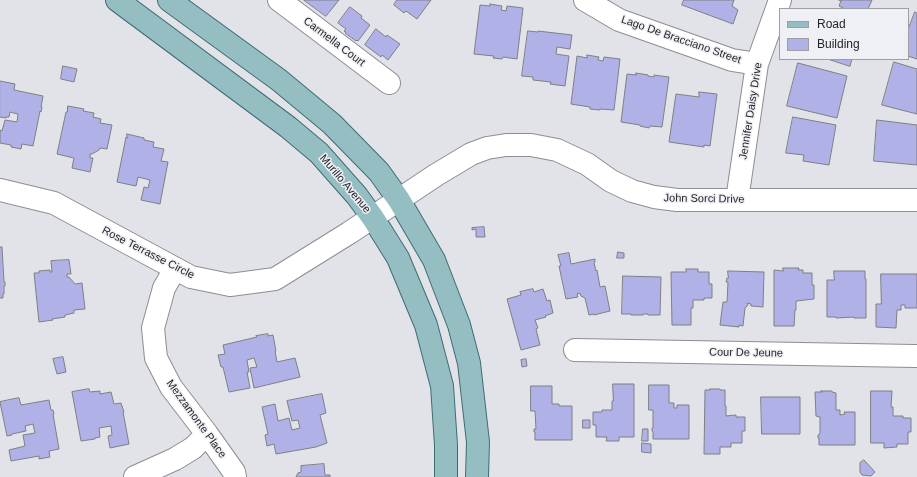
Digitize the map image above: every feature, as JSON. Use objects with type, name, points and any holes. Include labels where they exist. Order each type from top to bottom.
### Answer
[{"type":"main road","name":"Murillo Avenue","points":[[117,0],[288,127],[319,153],[357,196],[373,218],[398,258],[426,325],[442,386],[446,445],[446,477]]},
{"type":"main road","points":[[169,0],[279,80],[332,124],[379,172],[399,200],[434,260],[459,325],[469,363],[478,442],[477,477]]},
{"type":"street","name":"Carmella Court","points":[[279,0],[389,83]]},
{"type":"street","name":"Lago De Bracciano Street","points":[[585,0],[619,20],[732,60],[757,64]]},
{"type":"street","name":"Jennifer Daisy Drive","points":[[737,200],[757,64],[780,0]]},
{"type":"street","name":"John Sorci Drive","points":[[399,200],[471,154],[487,148],[506,145],[531,145],[557,150],[587,164],[611,181],[632,191],[654,198],[677,200],[917,200]]},
{"type":"street","name":"Rose Terrasse Circle","points":[[0,190],[54,203],[192,277],[230,285],[275,279],[350,233],[399,200]]},
{"type":"street","name":"Mezzamonte Place","points":[[175,269],[164,288],[153,328],[156,358],[171,387],[207,434],[234,472],[235,477]]},
{"type":"street","name":"Cour De Jeune","points":[[575,350],[917,356]]},
{"type":"street","points":[[135,477],[176,458],[193,448],[207,434]]},
{"type":"building","points":[[304,0],[339,0],[326,16]]},
{"type":"building","points":[[397,0],[431,0],[417,19],[406,11],[404,13],[394,5]]},
{"type":"building","points":[[684,0],[734,0],[732,6],[738,10],[733,24],[682,5]]},
{"type":"building","points":[[839,0],[872,0],[868,8],[843,8],[839,6],[841,1]]},
{"type":"building","points":[[490,4],[502,6],[501,10],[506,11],[507,6],[523,8],[517,59],[503,57],[502,59],[493,58],[494,56],[474,54],[480,5],[490,6]]},
{"type":"building","points":[[350,7],[362,16],[361,18],[370,25],[358,41],[345,33],[346,32],[344,31],[346,29],[338,23]]},
{"type":"building","points":[[915,12],[917,13],[917,59],[909,56],[909,27]]},
{"type":"building","points":[[376,29],[386,37],[387,35],[400,44],[388,60],[382,55],[381,57],[365,45]]},
{"type":"building","points":[[528,31],[572,35],[570,49],[557,47],[556,54],[569,56],[565,86],[550,84],[551,82],[533,80],[533,77],[522,76]]},
{"type":"building","points":[[587,55],[599,57],[598,60],[603,61],[604,57],[620,59],[614,110],[590,109],[590,107],[571,104],[577,56],[587,58]]},
{"type":"building","points":[[831,60],[852,60],[850,66]]},
{"type":"building","points":[[894,62],[917,69],[917,114],[882,105]]},
{"type":"building","points":[[798,63],[847,76],[837,118],[787,106]]},
{"type":"building","points":[[63,66],[77,69],[74,82],[61,79]]},
{"type":"building","points":[[636,73],[654,77],[654,75],[669,77],[662,127],[650,126],[649,128],[621,122],[627,74],[636,75]]},
{"type":"building","points":[[0,81],[15,84],[14,90],[43,96],[33,146],[22,144],[21,149],[0,143],[0,130],[2,131],[5,120],[17,122],[18,114],[10,112],[9,117],[0,117]]},
{"type":"building","points":[[699,92],[717,94],[710,146],[704,145],[704,147],[669,142],[676,94],[699,97]]},
{"type":"building","points":[[68,106],[84,109],[83,111],[94,113],[93,117],[101,119],[100,123],[112,125],[107,149],[100,148],[99,150],[90,154],[90,158],[93,158],[90,172],[72,168],[74,158],[57,154]]},
{"type":"building","points":[[793,117],[836,125],[829,165],[803,161],[804,155],[786,153]]},
{"type":"building","points":[[877,120],[917,125],[917,165],[874,161]]},
{"type":"building","points":[[127,134],[154,142],[153,147],[164,149],[161,161],[168,162],[160,204],[141,200],[144,187],[148,188],[150,180],[138,177],[136,186],[117,182]]},
{"type":"building","points":[[484,227],[485,237],[476,237],[476,229],[472,230],[472,228]]},
{"type":"building","points":[[0,247],[2,247],[5,282],[3,298],[0,298]]},
{"type":"building","points":[[618,252],[624,253],[624,258],[617,258]]},
{"type":"building","points":[[569,253],[571,264],[595,259],[594,263],[596,271],[597,270],[600,287],[605,286],[610,311],[589,315],[585,298],[581,296],[580,293],[577,294],[578,297],[566,299],[558,255]]},
{"type":"building","points":[[69,260],[71,274],[67,274],[67,277],[69,277],[75,284],[82,283],[85,309],[74,310],[74,313],[65,315],[65,317],[39,322],[34,273],[50,270],[50,272],[52,272],[51,261]]},
{"type":"building","points":[[783,268],[799,268],[798,270],[803,270],[803,273],[812,273],[814,299],[796,301],[794,326],[774,326],[774,270],[783,271]]},
{"type":"building","points":[[686,269],[698,269],[698,272],[709,272],[709,284],[712,284],[712,298],[693,300],[693,308],[691,308],[691,325],[672,325],[671,272],[686,272]]},
{"type":"building","points":[[728,271],[764,272],[763,307],[751,306],[751,304],[747,303],[748,305],[745,308],[743,326],[739,325],[739,327],[720,325],[723,302],[727,302],[728,282],[726,282],[728,278]]},
{"type":"building","points":[[834,271],[865,271],[866,318],[827,317],[827,280],[834,280]]},
{"type":"building","points":[[881,274],[917,274],[917,308],[905,308],[905,305],[901,305],[901,310],[897,310],[896,328],[876,327],[876,304],[881,304]]},
{"type":"building","points":[[623,276],[661,277],[660,315],[622,314]]},
{"type":"building","points":[[533,289],[534,292],[543,289],[547,301],[550,300],[553,313],[535,320],[538,328],[536,329],[540,345],[521,350],[507,299],[521,295],[520,292]]},
{"type":"building","points":[[268,334],[268,336],[273,335],[277,362],[295,358],[300,377],[254,388],[250,368],[257,367],[254,358],[247,360],[249,372],[247,372],[250,388],[229,392],[223,367],[221,367],[218,355],[225,354],[223,345]]},
{"type":"building","points":[[63,357],[66,372],[57,374],[53,359]]},
{"type":"building","points":[[526,359],[527,366],[522,367],[521,360]]},
{"type":"building","points":[[613,384],[634,384],[634,437],[619,437],[619,441],[606,441],[607,437],[596,437],[596,425],[593,425],[593,412],[612,410]]},
{"type":"building","points":[[649,385],[669,385],[669,403],[674,403],[674,408],[677,408],[677,405],[689,405],[689,439],[653,439],[653,410],[649,410]]},
{"type":"building","points":[[531,386],[552,386],[552,404],[559,404],[559,406],[572,406],[572,440],[535,440],[535,411],[531,411]]},
{"type":"building","points":[[89,389],[90,392],[100,391],[100,394],[111,392],[114,404],[121,403],[124,412],[129,444],[110,448],[108,436],[112,435],[111,426],[99,428],[100,437],[81,441],[72,392]]},
{"type":"building","points":[[705,390],[725,390],[726,416],[736,415],[736,417],[745,417],[745,431],[742,431],[742,443],[731,443],[731,447],[720,447],[720,454],[704,454]]},
{"type":"building","points":[[821,391],[832,391],[836,393],[836,410],[840,410],[840,415],[845,414],[844,412],[855,412],[855,445],[819,445],[818,435],[820,434],[820,417],[816,416],[815,392],[822,392]]},
{"type":"building","points":[[871,391],[892,391],[891,407],[893,407],[893,416],[911,418],[911,432],[908,432],[908,444],[897,444],[897,447],[884,448],[884,443],[871,443]]},
{"type":"building","points":[[322,394],[326,413],[320,415],[327,443],[316,447],[276,454],[274,444],[267,446],[265,435],[268,434],[262,407],[275,404],[278,421],[289,418],[292,430],[300,428],[298,420],[292,421],[287,401]]},
{"type":"building","points":[[761,397],[800,397],[800,434],[762,434]]},
{"type":"building","points":[[19,398],[21,405],[49,400],[51,410],[53,410],[54,414],[59,449],[49,451],[50,457],[39,459],[39,456],[11,461],[9,450],[25,446],[23,435],[35,433],[33,424],[25,426],[26,431],[7,436],[0,402]]},
{"type":"building","points":[[583,420],[590,420],[590,428],[583,428]]},
{"type":"building","points":[[643,429],[648,429],[648,441],[642,441]]},
{"type":"building","points":[[642,443],[651,444],[651,453],[642,452]]},
{"type":"building","points":[[864,460],[875,472],[871,476],[862,475],[860,472],[860,463]]},
{"type":"building","points":[[324,464],[325,475],[330,475],[330,477],[296,477],[298,473],[301,472],[301,466]]}]
